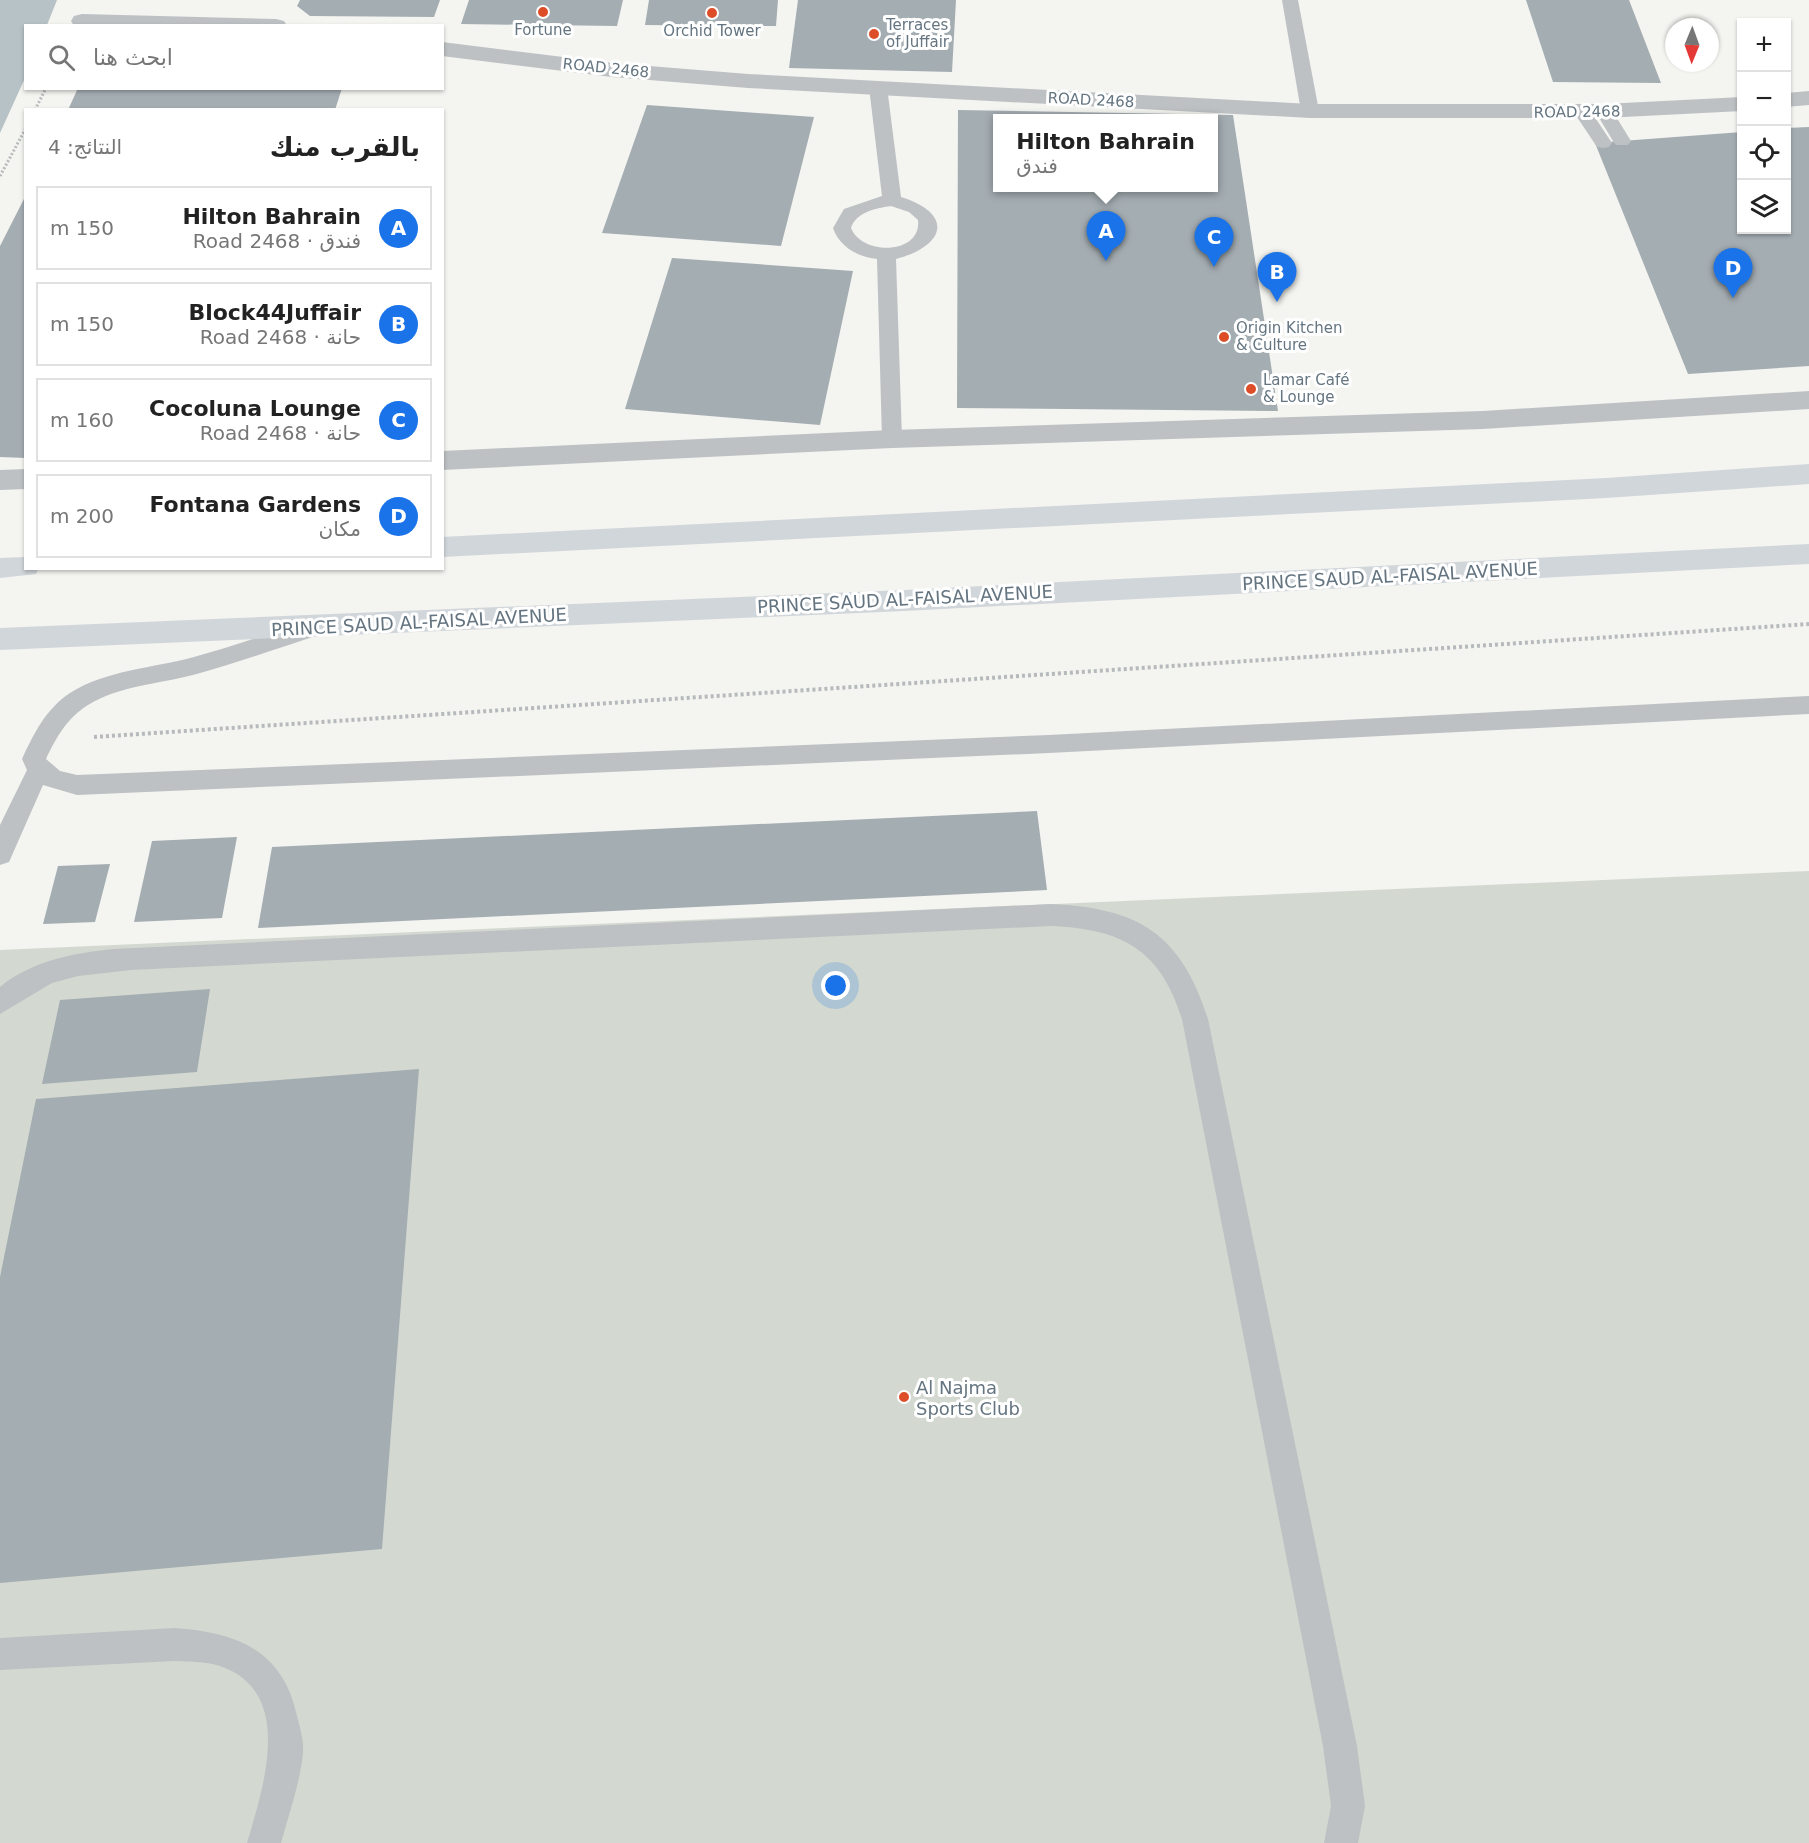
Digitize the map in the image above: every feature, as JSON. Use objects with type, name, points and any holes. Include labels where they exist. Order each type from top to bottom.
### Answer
[{"type":"street","points":[[82,21],[268,21]]},
{"type":"street","name":"ROAD 2468","points":[[444,49],[624,71],[748,81],[1310,111],[1593,111],[1737,104]]},
{"type":"street","points":[[1791,100],[1809,98]]},
{"type":"street","points":[[444,461],[892,440],[1483,420],[1809,400]]},
{"type":"street","points":[[444,548],[1606,488],[1809,474]]},
{"type":"street","points":[[0,480],[24,479]]},
{"type":"street","name":"PRINCE SAUD AL-FAISAL AVENUE","points":[[0,639],[317,627],[1336,579],[1809,554]]},
{"type":"street","points":[[0,568],[24,567]]},
{"type":"lane","points":[[1290,0],[1310,111]]},
{"type":"lane","points":[[878,87],[892,200]]},
{"type":"lane","points":[[1593,111],[1622,141]]},
{"type":"lane","points":[[1593,111],[1603,143]]},
{"type":"lane","points":[[892,200],[918,208],[926,216],[930,225],[928,234],[921,243],[910,249],[886,255],[855,245],[847,237],[843,228],[845,219],[852,211],[877,201],[892,200]]},
{"type":"lane","points":[[886,255],[892,440]]},
{"type":"lane","points":[[317,627],[192,667],[117,682],[74,703],[57,716],[40,741],[33,759],[39,771],[56,782],[77,785],[1049,744],[1809,705]]},
{"type":"lane","points":[[0,855],[22,801],[39,771]]},
{"type":"lane","points":[[0,1003],[43,973],[87,962],[131,959],[1051,915],[1080,915],[1108,921],[1135,932],[1158,948],[1176,969],[1189,994],[1195,1019],[1340,1746],[1348,1806],[1341,1843]]},
{"type":"lane","points":[[0,1654],[184,1643],[223,1648],[256,1668],[277,1701],[286,1743],[278,1789],[264,1843]]},
{"type":"path","points":[[36,108],[45,90]]},
{"type":"path","points":[[0,176],[24,132]]},
{"type":"path","points":[[40,741],[1809,624]]},
{"type":"shaded area","points":[[0,0],[57,0],[47,24],[24,24],[24,80],[0,133]]},
{"type":"shaded area","name":"Al Najma Sports Club","points":[[1809,871],[1809,1843],[0,1843],[0,950]]},
{"type":"building","points":[[300,0],[440,0],[434,17],[310,16],[297,6]]},
{"type":"building","name":"Fortune","points":[[469,0],[623,0],[617,26],[461,24]]},
{"type":"building","name":"Orchid Tower","points":[[649,0],[778,0],[776,26],[645,25]]},
{"type":"building","name":"Terraces of Juffair","points":[[798,0],[956,0],[952,72],[789,68]]},
{"type":"building","points":[[1526,0],[1629,0],[1661,83],[1553,82]]},
{"type":"building","points":[[77,90],[341,90],[336,108],[69,108]]},
{"type":"building","points":[[647,105],[814,117],[781,246],[602,233]]},
{"type":"building","points":[[958,110],[1178,114],[993,114],[993,192],[1218,192],[1218,115],[1233,115],[1278,411],[957,408]]},
{"type":"building","points":[[1809,127],[1809,366],[1688,374],[1595,143],[1737,132],[1737,234],[1791,234],[1791,128]]},
{"type":"building","points":[[24,199],[24,458],[0,457],[0,246]]},
{"type":"building","points":[[672,258],[853,271],[820,425],[625,409]]},
{"type":"building","points":[[1037,811],[1047,890],[258,928],[272,847]]},
{"type":"building","points":[[237,837],[222,918],[134,922],[152,841]]},
{"type":"building","points":[[110,864],[95,922],[43,924],[58,866]]},
{"type":"building","points":[[210,989],[197,1072],[42,1084],[60,1000]]},
{"type":"building","points":[[419,1069],[382,1549],[0,1583],[0,1277],[36,1099]]},
{"type":"place","name":"Fortune","points":[[543,12]]},
{"type":"place","name":"Orchid Tower","points":[[712,13]]},
{"type":"place","name":"Terraces of Juffair","points":[[874,34]]},
{"type":"place","name":"Hilton Bahrain","points":[[1106,261]]},
{"type":"place","name":"Cocoluna Lounge","points":[[1214,267]]},
{"type":"place","name":"Fontana Gardens","points":[[1733,298]]},
{"type":"place","name":"Block44Juffair","points":[[1277,302]]},
{"type":"place","name":"Origin Kitchen & Culture","points":[[1224,337]]},
{"type":"place","name":"Lamar Café & Lounge","points":[[1251,389]]},
{"type":"place","name":"Al Najma Sports Club","points":[[904,1397]]}]
